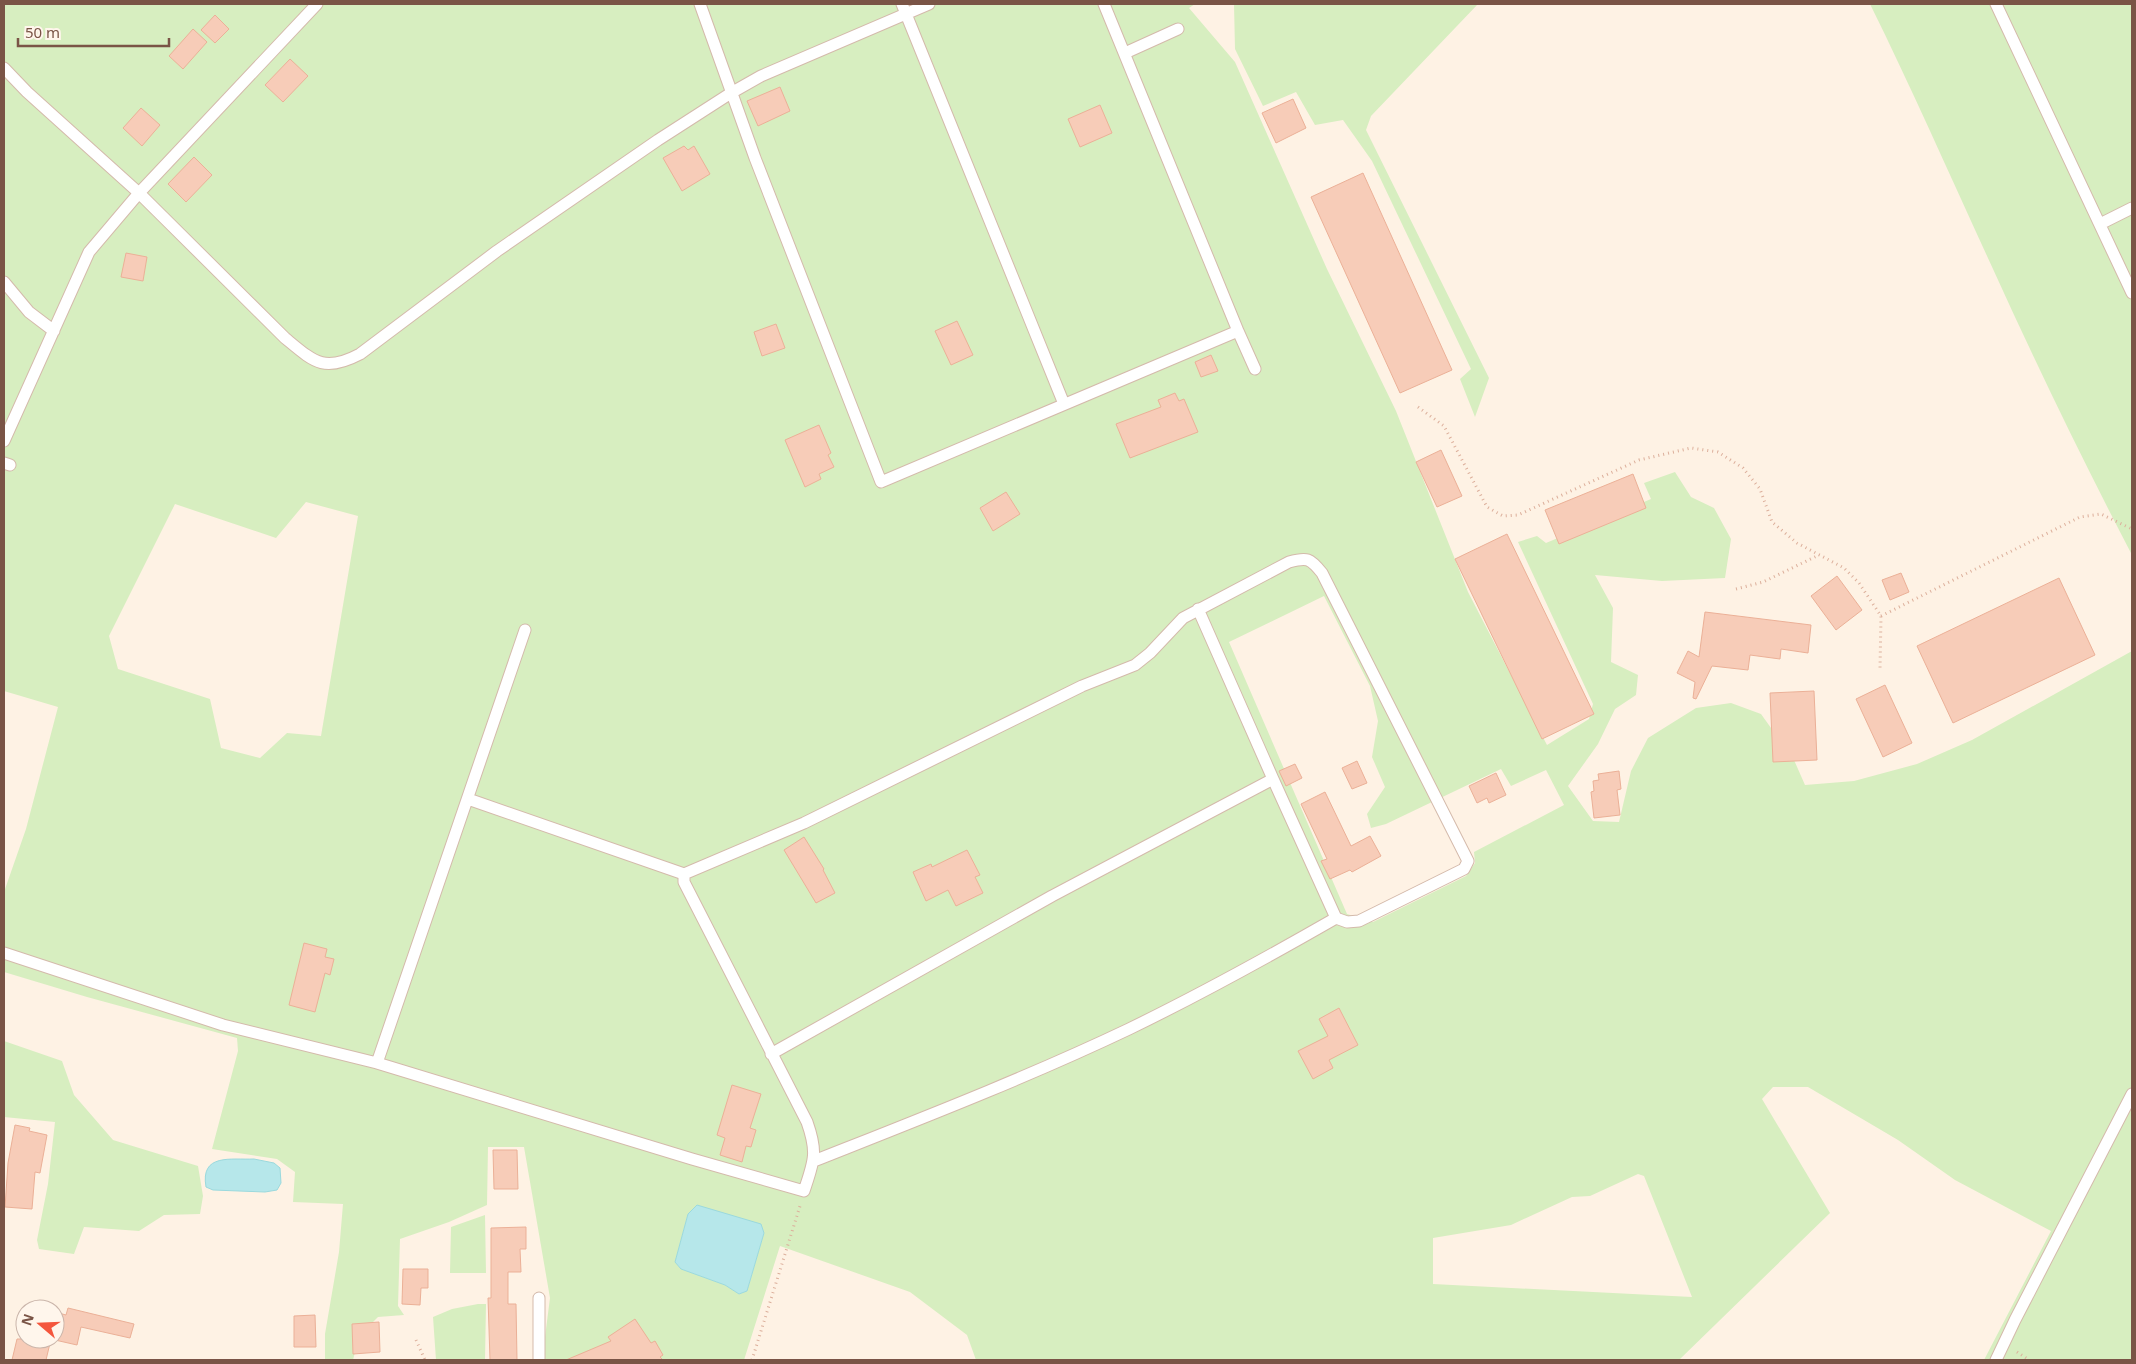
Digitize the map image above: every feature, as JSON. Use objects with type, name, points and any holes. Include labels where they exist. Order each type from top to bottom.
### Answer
[{"type":"lane","points":[[4,441],[89,252],[139,193],[317,4]]},
{"type":"lane","points":[[700,4],[731,93],[881,482],[1238,331]]},
{"type":"lane","points":[[4,68],[27,92],[139,193],[285,338],[312,360],[327,364],[346,361],[360,354],[497,251],[658,140],[731,93],[761,76],[904,8],[929,4]]},
{"type":"lane","points":[[1104,4],[1255,369]]},
{"type":"lane","points":[[1996,4],[2132,293]]},
{"type":"lane","points":[[904,8],[1064,404]]},
{"type":"lane","points":[[1125,53],[1178,30]]},
{"type":"lane","points":[[2100,224],[2132,208]]},
{"type":"lane","points":[[4,282],[29,312],[54,330]]},
{"type":"lane","points":[[468,799],[684,874],[804,823],[1082,686],[1134,665],[1150,653],[1183,618],[1198,609],[1289,562],[1304,558],[1313,562],[1322,573],[1468,861],[1464,869],[1359,921],[1347,922],[1336,918],[1272,779],[1198,609]]},
{"type":"lane","points":[[377,1063],[525,630]]},
{"type":"lane","points":[[771,1054],[1052,896],[1272,779]]},
{"type":"lane","points":[[4,953],[223,1025],[377,1063],[692,1159],[804,1191],[814,1161],[814,1143],[807,1122],[684,882],[684,874]]},
{"type":"lane","points":[[814,1161],[974,1098],[1129,1029],[1264,959],[1336,918]]},
{"type":"lane","points":[[1996,1360],[2132,1094]]},
{"type":"lane","points":[[539,1298],[539,1360]]},
{"type":"path","points":[[1418,407],[1444,426],[1487,507],[1503,516],[1518,515],[1639,460],[1691,448],[1718,452],[1743,468],[1760,488],[1772,522],[1797,542],[1844,568],[1854,578],[1881,616],[1880,669]]},
{"type":"path","points":[[1881,616],[2080,517],[2101,514],[2132,529]]},
{"type":"path","points":[[1736,589],[1763,582],[1819,555]]},
{"type":"path","points":[[752,1360],[804,1191]]},
{"type":"path","points":[[416,1340],[425,1360]]},
{"type":"green space","points":[[4,4],[1195,4],[1189,8],[1235,62],[1327,269],[1396,411],[1468,592],[1547,745],[1589,719],[1593,704],[1518,542],[1537,536],[1546,543],[1651,499],[1644,483],[1675,472],[1691,497],[1714,508],[1731,539],[1725,578],[1662,581],[1595,575],[1613,608],[1611,662],[1638,675],[1636,695],[1615,709],[1598,744],[1568,786],[1593,821],[1619,822],[1631,771],[1648,738],[1696,708],[1731,703],[1761,714],[1794,760],[1805,785],[1854,781],[1917,764],[1972,740],[2132,651],[2132,1360],[1984,1360],[2051,1231],[1955,1180],[1898,1140],[1808,1087],[1773,1087],[1762,1099],[1830,1213],[1679,1360],[976,1360],[967,1335],[910,1292],[780,1246],[744,1360],[542,1360],[550,1298],[524,1147],[488,1147],[487,1205],[449,1222],[400,1239],[398,1306],[404,1315],[378,1317],[359,1336],[353,1360],[325,1360],[325,1334],[339,1252],[343,1204],[293,1202],[295,1172],[277,1159],[212,1149],[238,1051],[237,1038],[4,972],[4,892],[26,829],[58,707],[4,691]],"holes":[[[306,502],[358,516],[321,736],[287,733],[260,758],[221,748],[210,699],[118,669],[109,636],[175,504],[276,538]],[[1324,596],[1370,686],[1378,721],[1372,757],[1385,787],[1367,814],[1371,828],[1386,824],[1501,769],[1511,786],[1546,770],[1564,805],[1474,852],[1475,863],[1466,876],[1373,922],[1347,914],[1229,642]],[[1638,1174],[1644,1176],[1692,1297],[1433,1284],[1433,1238],[1511,1225],[1572,1197],[1590,1196]],[[697,1205],[764,1233],[747,1291],[739,1294],[725,1285],[681,1269],[675,1262],[688,1214]]]},
{"type":"green space","points":[[1234,4],[1478,4],[1371,116],[1366,130],[1489,378],[1475,417],[1460,379],[1471,369],[1372,161],[1343,120],[1315,125],[1296,92],[1263,106],[1235,49]]},
{"type":"green space","points":[[1870,4],[2132,4],[2132,555],[2043,377]]},
{"type":"green space","points":[[4,1041],[62,1061],[74,1095],[113,1140],[198,1166],[203,1196],[200,1214],[164,1215],[139,1231],[84,1227],[74,1254],[39,1249],[37,1240],[48,1184],[55,1122],[4,1117]]},
{"type":"green space","points":[[485,1215],[486,1273],[450,1273],[451,1227]]},
{"type":"green space","points":[[486,1304],[485,1360],[436,1360],[433,1317],[452,1309]]},
{"type":"water","points":[[227,1159],[254,1159],[274,1163],[280,1168],[281,1183],[277,1190],[265,1192],[213,1190],[206,1187],[205,1176],[212,1163]]},
{"type":"water","points":[[697,1205],[761,1224],[764,1233],[747,1291],[739,1294],[725,1285],[681,1269],[675,1262],[688,1214]]},
{"type":"building","points":[[215,15],[229,29],[215,43],[201,30]]},
{"type":"building","points":[[193,29],[207,42],[183,69],[169,56]]},
{"type":"building","points":[[290,59],[308,76],[283,102],[265,85]]},
{"type":"building","points":[[780,87],[790,111],[758,126],[747,101]]},
{"type":"building","points":[[1293,99],[1306,128],[1276,143],[1262,113]]},
{"type":"building","points":[[1100,105],[1112,133],[1080,147],[1068,119]]},
{"type":"building","points":[[141,108],[160,125],[142,146],[123,128]]},
{"type":"building","points":[[684,146],[688,150],[694,146],[710,174],[682,191],[663,158]]},
{"type":"building","points":[[194,157],[212,175],[186,202],[168,184]]},
{"type":"building","points":[[1363,173],[1452,370],[1400,393],[1311,197]]},
{"type":"building","points":[[126,253],[147,257],[143,281],[121,277]]},
{"type":"building","points":[[957,321],[973,355],[951,365],[935,331]]},
{"type":"building","points":[[776,324],[785,348],[762,356],[754,332]]},
{"type":"building","points":[[1211,355],[1218,371],[1201,377],[1195,362]]},
{"type":"building","points":[[1175,393],[1179,401],[1184,399],[1198,432],[1130,458],[1116,424],[1161,407],[1158,400]]},
{"type":"building","points":[[819,425],[831,453],[828,455],[834,467],[819,474],[821,479],[805,487],[785,440]]},
{"type":"building","points":[[1441,450],[1462,496],[1437,507],[1416,462]]},
{"type":"building","points":[[1633,474],[1646,508],[1559,544],[1545,510]]},
{"type":"building","points":[[1006,492],[1020,514],[993,531],[980,508]]},
{"type":"building","points":[[1507,534],[1594,714],[1542,739],[1455,559]]},
{"type":"building","points":[[1901,573],[1909,592],[1890,600],[1882,580]]},
{"type":"building","points":[[1837,576],[1862,610],[1836,630],[1811,596]]},
{"type":"building","points":[[2059,578],[2095,655],[1953,723],[1917,646]]},
{"type":"building","points":[[1705,612],[1811,625],[1808,653],[1781,649],[1780,659],[1750,655],[1748,670],[1712,666],[1696,699],[1693,698],[1695,682],[1677,673],[1688,651],[1699,657]]},
{"type":"building","points":[[1885,685],[1912,743],[1883,757],[1856,699]]},
{"type":"building","points":[[1814,691],[1817,760],[1773,762],[1770,693]]},
{"type":"building","points":[[1357,761],[1367,783],[1352,789],[1342,768]]},
{"type":"building","points":[[1295,764],[1302,778],[1286,786],[1279,771]]},
{"type":"building","points":[[1619,771],[1621,789],[1617,790],[1620,815],[1594,818],[1591,792],[1594,791],[1593,781],[1599,780],[1598,774]]},
{"type":"building","points":[[1496,773],[1506,795],[1489,803],[1487,798],[1477,803],[1469,786]]},
{"type":"building","points":[[1325,792],[1351,846],[1370,836],[1381,856],[1352,872],[1350,870],[1330,879],[1321,861],[1327,859],[1301,804]]},
{"type":"building","points":[[804,837],[824,869],[835,893],[816,903],[784,850]]},
{"type":"building","points":[[967,850],[980,875],[975,877],[983,893],[956,906],[948,890],[926,901],[913,872],[931,864],[932,867]]},
{"type":"building","points":[[304,943],[327,949],[325,957],[334,959],[330,975],[325,973],[315,1012],[289,1005]]},
{"type":"building","points":[[1339,1008],[1358,1045],[1329,1060],[1333,1068],[1313,1079],[1298,1051],[1328,1036],[1319,1019]]},
{"type":"building","points":[[732,1085],[761,1094],[750,1128],[756,1130],[751,1147],[746,1146],[742,1162],[720,1155],[725,1138],[717,1135]]},
{"type":"building","points":[[15,1125],[30,1128],[29,1131],[47,1135],[40,1173],[35,1172],[32,1209],[5,1207],[8,1163]]},
{"type":"building","points":[[493,1150],[517,1150],[518,1189],[494,1189]]},
{"type":"building","points":[[526,1227],[526,1249],[520,1249],[521,1272],[508,1272],[508,1304],[516,1304],[517,1360],[490,1360],[488,1298],[491,1298],[491,1228]]},
{"type":"building","points":[[403,1269],[428,1269],[428,1288],[421,1288],[420,1305],[402,1304]]},
{"type":"building","points":[[68,1308],[134,1324],[130,1338],[81,1327],[77,1345],[65,1342]]},
{"type":"building","points":[[315,1315],[316,1347],[294,1347],[294,1316]]},
{"type":"building","points":[[635,1319],[651,1343],[655,1341],[663,1355],[660,1357],[663,1360],[566,1360],[611,1341],[608,1337]]},
{"type":"building","points":[[379,1322],[380,1352],[353,1354],[352,1324]]},
{"type":"building","points":[[15,1347],[15,1349],[49,1349],[46,1360],[12,1360]]}]
